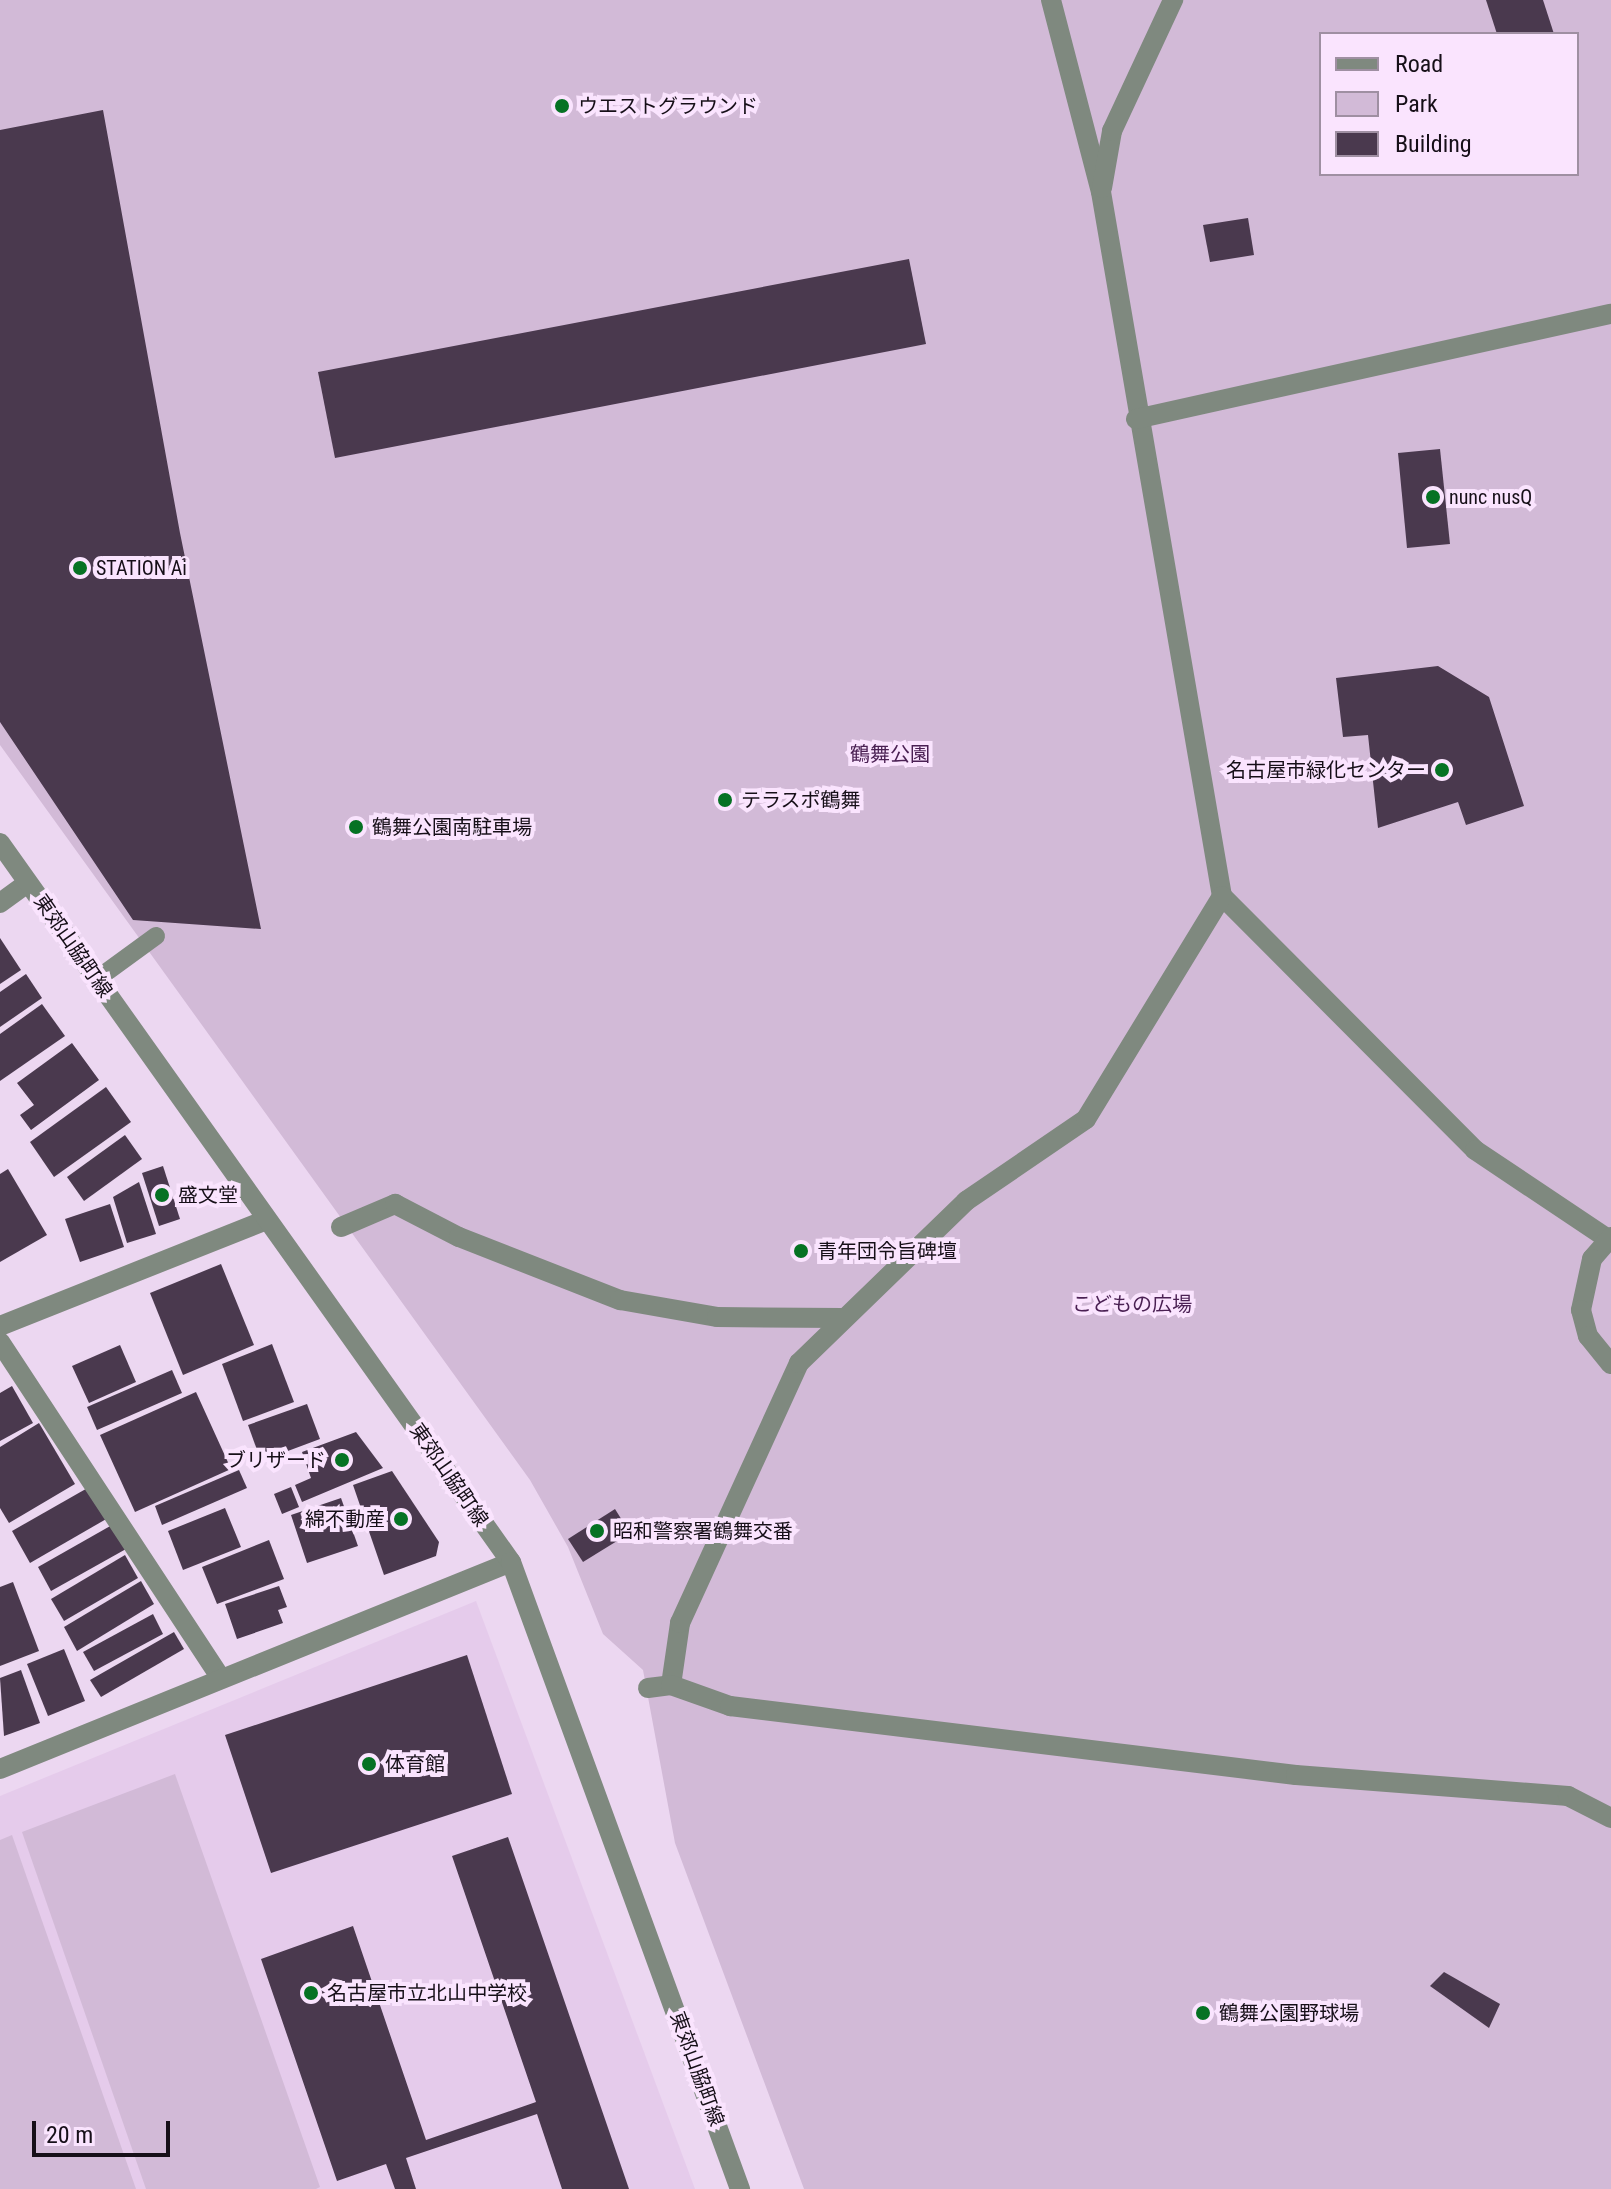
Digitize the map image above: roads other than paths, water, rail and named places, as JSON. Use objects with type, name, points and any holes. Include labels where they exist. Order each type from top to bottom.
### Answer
[{"type":"street","points":[[1051,0],[1101,192],[1136,419],[1222,896],[1475,1150],[1610,1238],[1582,1284],[1581,1310],[1588,1336],[1611,1364]]},
{"type":"street","points":[[1101,192],[1112,131],[1173,0]]},
{"type":"street","points":[[1136,419],[1611,314]]},
{"type":"street","name":"東郊山脇町線","points":[[0,843],[511,1562],[740,2189]]},
{"type":"street","points":[[0,903],[28,883]]},
{"type":"street","points":[[671,1685],[680,1623],[744,1472],[799,1363],[966,1201],[1086,1119],[1222,896]]},
{"type":"street","points":[[341,1227],[395,1204],[459,1237],[620,1300],[717,1317],[842,1318]]},
{"type":"street","points":[[0,1326],[267,1220]]},
{"type":"street","points":[[0,1342],[219,1676]]},
{"type":"street","points":[[0,1769],[219,1676],[511,1562]]},
{"type":"street","points":[[648,1688],[671,1685],[730,1706],[1296,1775],[1568,1796],[1611,1818]]},
{"type":"lane","points":[[97,979],[156,936]]},
{"type":"place","name":"ウエストグラウンド","points":[[562,106]]},
{"type":"place","name":"nunc nusQ","points":[[1433,497]]},
{"type":"place","name":"STATION Ai","points":[[80,568]]},
{"type":"place","name":"名古屋市緑化センター","points":[[1442,770]]},
{"type":"place","name":"テラスポ鶴舞","points":[[725,800]]},
{"type":"place","name":"鶴舞公園南駐車場","points":[[356,827]]},
{"type":"place","name":"盛文堂","points":[[162,1195]]},
{"type":"place","name":"青年団令旨碑壇","points":[[801,1251]]},
{"type":"place","name":"ブリザード","points":[[342,1460]]},
{"type":"place","name":"綿不動産","points":[[401,1519]]},
{"type":"place","name":"昭和警察署鶴舞交番","points":[[597,1531]]},
{"type":"place","name":"体育館","points":[[369,1764]]},
{"type":"place","name":"名古屋市立北山中学校","points":[[311,1993]]},
{"type":"place","name":"鶴舞公園野球場","points":[[1203,2013]]},
{"type":"park label","name":"鶴舞公園","points":[[890,754]]},
{"type":"park label","name":"こどもの広場","points":[[1132,1304]]}]
